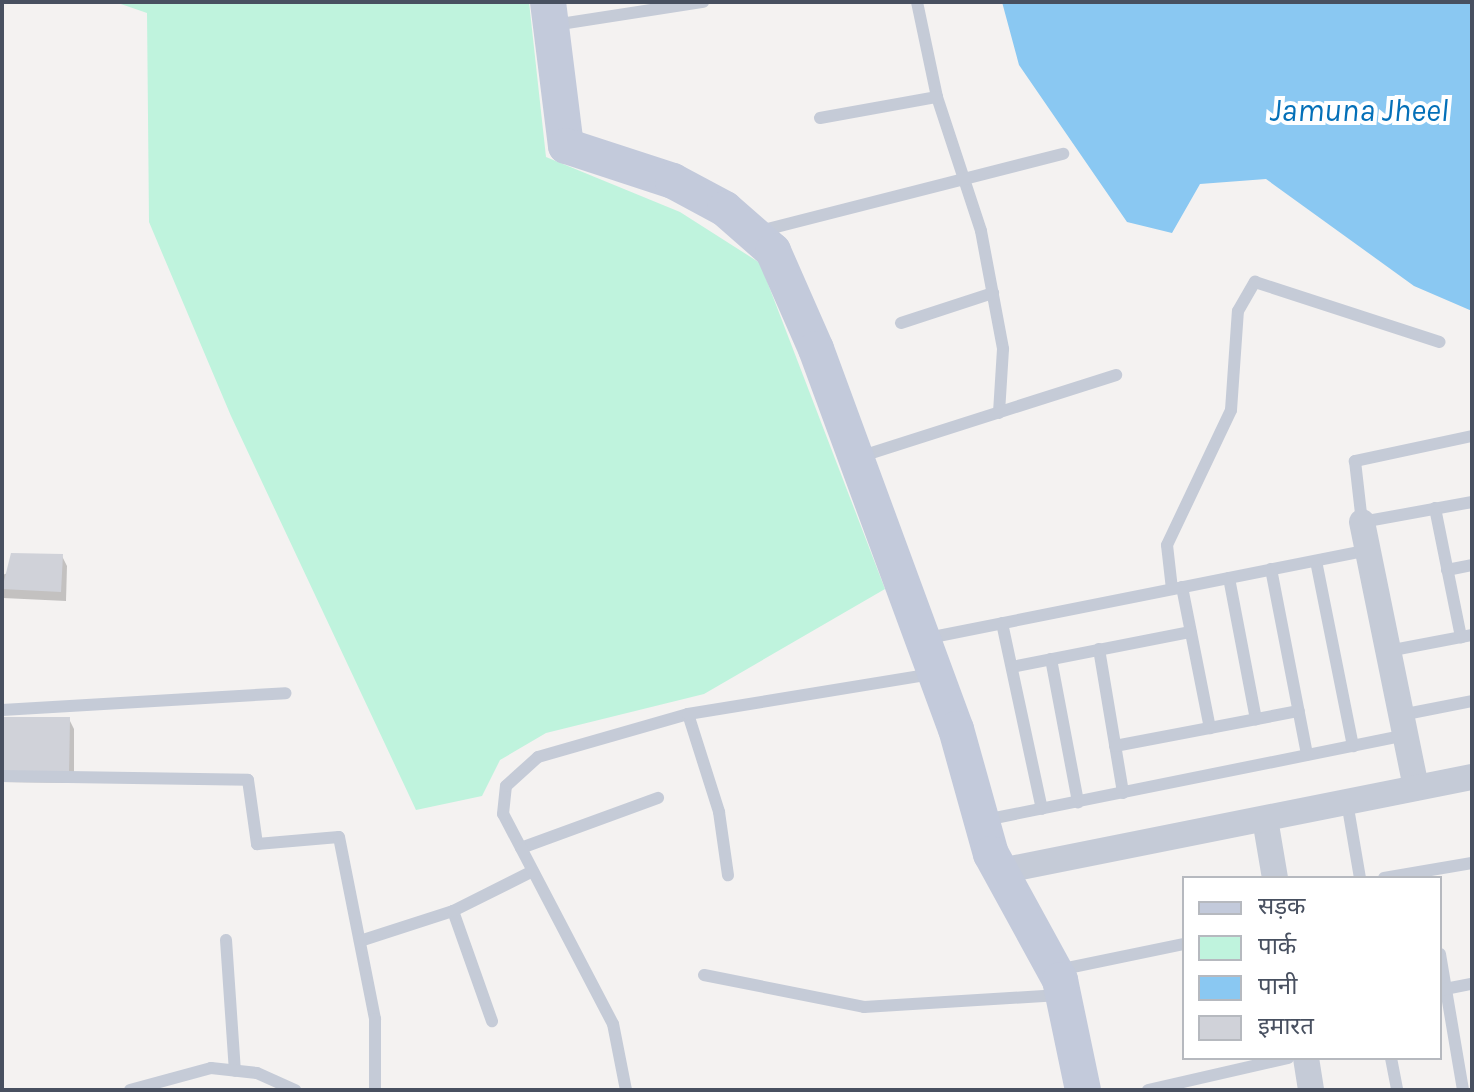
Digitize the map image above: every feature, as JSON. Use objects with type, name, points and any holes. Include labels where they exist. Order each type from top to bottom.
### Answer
[{"type":"street","points":[[549,14],[566,146],[673,181],[725,209],[773,251],[856,458],[923,639],[1001,871],[1059,983],[1083,1090]]},
{"type":"street","points":[[1362,522],[1416,788]]},
{"type":"street","points":[[1001,871],[1472,777]]},
{"type":"street","points":[[1265,819],[1275,876]]},
{"type":"street","points":[[1306,1060],[1311,1090]]},
{"type":"lane","points":[[549,14],[703,2]]},
{"type":"lane","points":[[917,2],[937,97],[981,231],[1003,349],[999,413]]},
{"type":"lane","points":[[820,118],[937,97]]},
{"type":"lane","points":[[753,233],[1063,154]]},
{"type":"lane","points":[[1210,728],[1191,632],[1167,545],[1231,410],[1238,311],[1255,282],[1440,342]]},
{"type":"lane","points":[[901,323],[993,293]]},
{"type":"lane","points":[[856,458],[1116,375]]},
{"type":"lane","points":[[1472,436],[1355,461],[1362,522],[1472,502]]},
{"type":"lane","points":[[1388,651],[1466,636],[1447,570],[1435,508]]},
{"type":"lane","points":[[923,639],[1368,550]]},
{"type":"lane","points":[[1316,561],[1353,746]]},
{"type":"lane","points":[[1447,570],[1472,565]]},
{"type":"lane","points":[[1271,569],[1307,755]]},
{"type":"lane","points":[[1229,578],[1256,719]]},
{"type":"lane","points":[[1002,623],[1042,809]]},
{"type":"lane","points":[[1012,667],[1191,632]]},
{"type":"lane","points":[[1099,649],[1123,793]]},
{"type":"lane","points":[[1051,659],[1078,802]]},
{"type":"lane","points":[[626,1090],[613,1024],[503,814],[506,786],[538,757],[688,714],[935,674]]},
{"type":"lane","points":[[2,710],[285,693]]},
{"type":"lane","points":[[982,821],[1353,746],[1472,701]]},
{"type":"lane","points":[[1115,746],[1299,711]]},
{"type":"lane","points":[[688,714],[719,812],[728,875]]},
{"type":"lane","points":[[2,776],[248,780],[257,844],[339,837],[375,1019],[375,1090]]},
{"type":"lane","points":[[521,848],[658,798]]},
{"type":"lane","points":[[1347,802],[1360,876]]},
{"type":"lane","points":[[1406,876],[1472,863]]},
{"type":"lane","points":[[360,941],[453,911],[533,871]]},
{"type":"lane","points":[[453,911],[492,1021]]},
{"type":"lane","points":[[226,940],[235,1071]]},
{"type":"lane","points":[[704,975],[864,1007],[1059,983],[1182,945]]},
{"type":"lane","points":[[1463,1090],[1443,989],[1472,984]]},
{"type":"lane","points":[[1456,1051],[1472,1049]]},
{"type":"lane","points":[[1148,1090],[1279,1060]]},
{"type":"lane","points":[[1391,1060],[1397,1090]]},
{"type":"lane","points":[[130,1090],[177,1084],[211,1068],[257,1073],[295,1090]]},
{"type":"green space","points":[[115,2],[529,2],[546,157],[680,212],[760,263],[885,589],[704,694],[546,733],[500,760],[482,796],[416,810],[231,416],[149,222],[147,13]]},
{"type":"water","name":"Jamuna Jheel","points":[[1002,2],[1472,2],[1472,311],[1414,286],[1266,179],[1200,184],[1172,233],[1127,222],[1019,65]]},
{"type":"building","points":[[11,553],[63,554],[61,592],[2,589]]},
{"type":"building","points":[[2,717],[70,717],[69,774],[2,773]]}]
